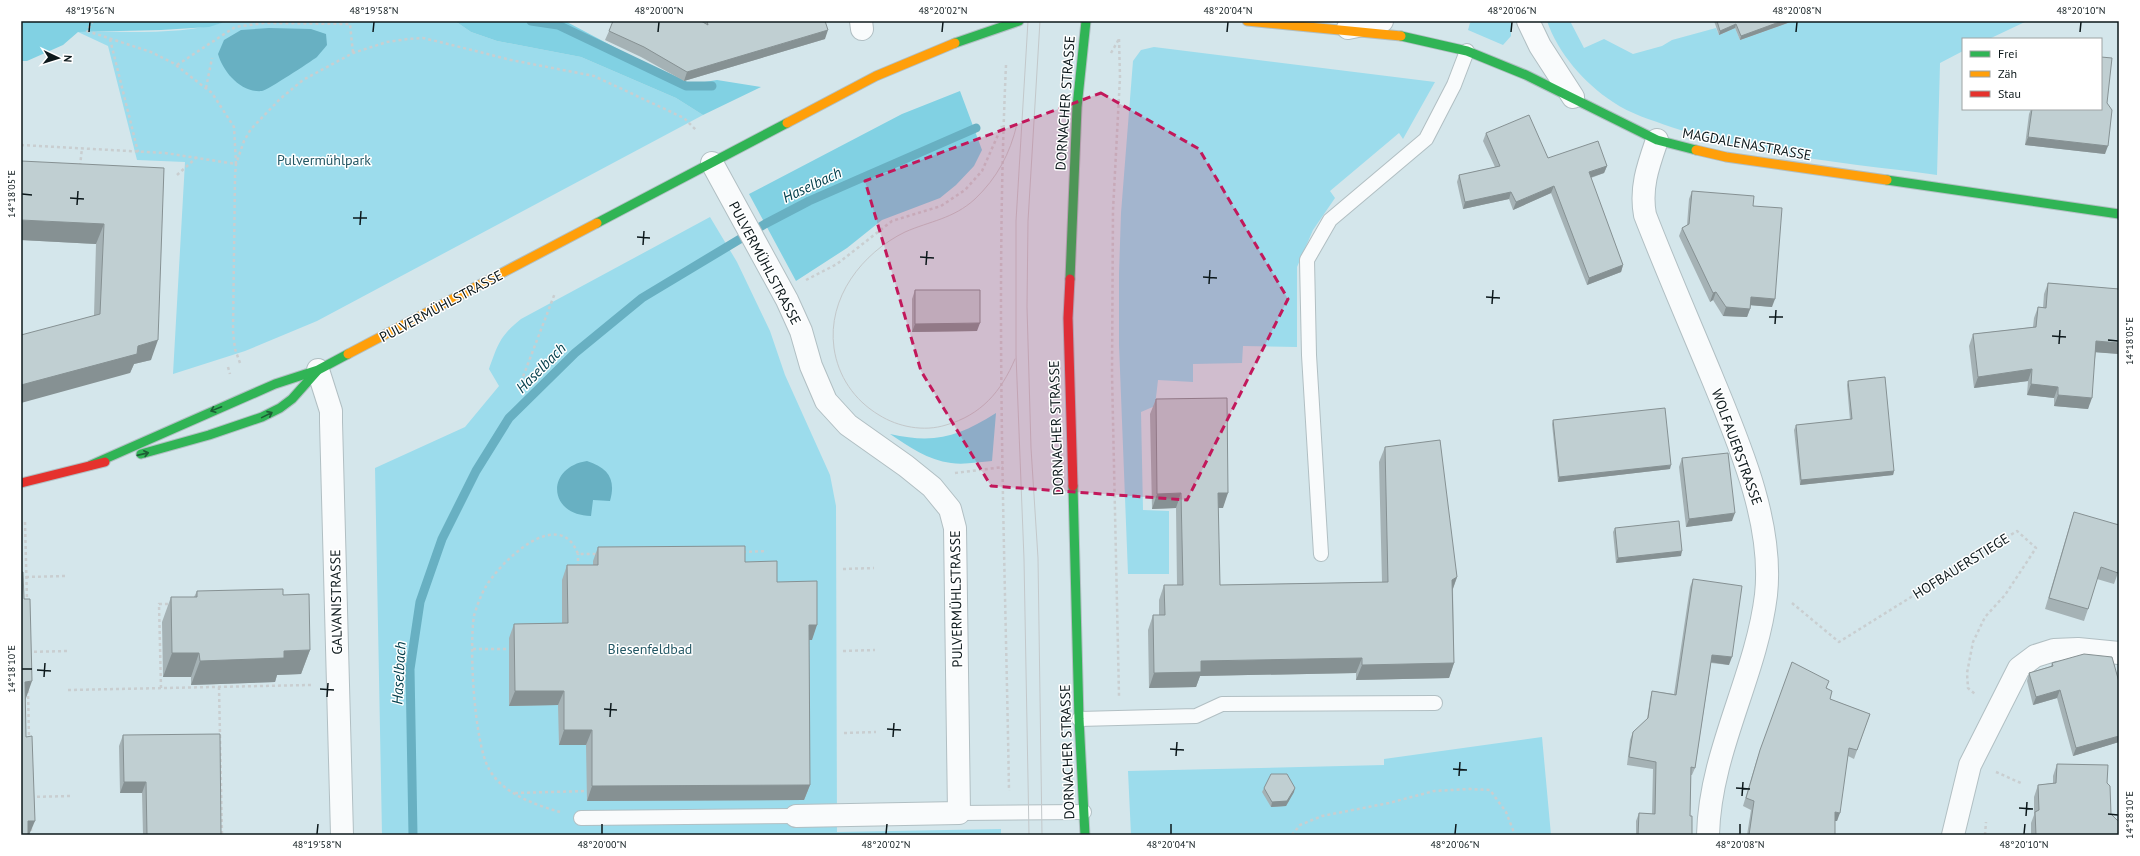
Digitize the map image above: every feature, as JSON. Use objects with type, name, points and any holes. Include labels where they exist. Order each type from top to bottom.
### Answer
[{"type":"street","name":"PULVERMÜHLSTRASSE","points":[[91,465],[275,384],[318,370],[876,76],[957,42],[1019,21]]},
{"type":"street","name":"DORNACHER STRASSE","points":[[1085,835],[1079,719],[1068,318],[1076,107],[1086,21]]},
{"type":"street","name":"MAGDALENASTRASSE","points":[[1247,21],[1394,35],[1432,42],[1467,51],[1526,75],[1573,97],[1657,140],[1710,154],[1759,163],[2119,214]]},
{"type":"street","points":[[1340,30],[1382,21]]},
{"type":"street","points":[[1528,21],[1540,46],[1573,97]]},
{"type":"street","name":"WOLFAUERSTRASSE","points":[[1657,140],[1643,186],[1642,201],[1645,215],[1731,424],[1749,474],[1761,514],[1766,558],[1766,593],[1760,629],[1718,763],[1708,813],[1708,835]]},
{"type":"street","name":"PULVERMÜHLSTRASSE","points":[[712,163],[788,300],[801,332],[811,366],[826,401],[848,425],[923,479],[944,501],[954,519],[960,813]]},
{"type":"street","name":"PULVERMÜHLSTRASSE","points":[[21,484],[91,465],[148,452],[262,417],[280,408],[292,399],[318,370]]},
{"type":"street","name":"GALVANISTRASSE","points":[[318,370],[331,411],[342,835]]},
{"type":"street","points":[[1953,835],[1970,765],[2002,706],[2009,684],[2019,668],[2035,656],[2054,650],[2078,648],[2119,653]]},
{"type":"street","points":[[796,816],[960,813]]},
{"type":"lane","points":[[1321,554],[1309,355],[1307,260],[1330,220],[1426,138],[1454,85],[1467,51]]},
{"type":"lane","points":[[1079,719],[1196,716],[1222,704],[1435,703]]},
{"type":"lane","points":[[960,813],[1084,812]]},
{"type":"lane","points":[[581,818],[796,816]]},
{"type":"path","points":[[93,21],[87,31],[151,52],[177,65],[212,93],[234,127],[236,164],[233,331],[235,349],[240,363]]},
{"type":"path","points":[[177,65],[235,27],[264,23],[350,24],[352,53]]},
{"type":"path","points":[[236,164],[251,129],[280,99],[303,80],[352,53],[387,42],[408,39],[423,38],[511,60],[594,76],[684,118],[696,130]]},
{"type":"path","points":[[110,39],[138,152]]},
{"type":"path","points":[[1108,59],[1119,39],[1120,76],[1114,202],[1112,374],[1119,718]]},
{"type":"path","points":[[206,88],[212,58]]},
{"type":"path","points":[[1006,65],[1003,124],[1001,292],[1010,813]]},
{"type":"path","points":[[818,274],[837,264],[892,221],[940,206],[965,190],[982,171],[1003,124]]},
{"type":"path","points":[[21,145],[197,157],[236,164]]},
{"type":"path","points":[[80,170],[82,148]]},
{"type":"path","points":[[176,176],[197,157]]},
{"type":"path","points":[[521,382],[555,293]]},
{"type":"path","points":[[986,469],[1003,467]]},
{"type":"path","points":[[25,522],[27,607]]},
{"type":"path","name":"HOFBAUERSTIEGE","points":[[1788,600],[1839,642],[2017,531],[2036,548],[2005,595],[1985,617],[1973,642],[1967,673],[1968,688],[1974,694],[2002,706]]},
{"type":"path","points":[[578,573],[578,554],[575,545],[566,537],[554,534],[543,536],[524,545],[503,564],[485,588],[474,616],[473,649],[476,710],[481,748],[489,769],[502,784],[515,793],[549,809],[581,818]]},
{"type":"path","points":[[736,552],[767,551]]},
{"type":"path","points":[[578,554],[602,554]]},
{"type":"path","points":[[843,569],[874,568]]},
{"type":"path","points":[[26,577],[66,576]]},
{"type":"path","points":[[161,688],[159,604],[174,604]]},
{"type":"path","points":[[27,644],[28,660]]},
{"type":"path","points":[[473,649],[509,649]]},
{"type":"path","points":[[843,651],[875,650]]},
{"type":"path","points":[[28,652],[68,651]]},
{"type":"path","points":[[28,682],[30,743]]},
{"type":"path","points":[[68,690],[314,685]]},
{"type":"path","points":[[219,687],[222,835]]},
{"type":"path","points":[[844,733],[876,732]]},
{"type":"path","points":[[30,789],[31,804]]},
{"type":"path","points":[[1292,835],[1300,825],[1322,816],[1389,803],[1434,791],[1469,789],[1490,790],[1506,812],[1516,835]]},
{"type":"path","points":[[515,793],[587,792]]},
{"type":"path","points":[[31,797],[70,796]]},
{"type":"path","points":[[31,827],[31,835]]},
{"type":"highlighted area","points":[[1101,93],[1199,149],[1288,299],[1187,500],[991,486],[921,371],[865,181]]},
{"type":"green space","name":"Pulvermühlpark","points":[[228,21],[455,21],[471,32],[497,41],[581,57],[676,98],[703,115],[317,321],[245,351],[173,374],[185,162],[137,160],[108,46],[78,32],[173,31],[210,26]]},
{"type":"green space","points":[[1473,21],[1511,21],[1511,36],[1503,45],[1468,30],[1470,23]]},
{"type":"green space","points":[[1547,21],[1570,21],[1584,48],[1604,39],[1633,54],[1662,46],[1672,40],[1716,28],[1719,35],[1735,28],[1740,40],[1793,21],[2027,21],[1991,38],[1962,38],[1962,52],[1940,63],[1937,175],[1769,152],[1703,137],[1641,116],[1613,102],[1592,86],[1565,56]]},
{"type":"green space","points":[[1154,47],[1435,82],[1403,139],[1399,133],[1330,191],[1335,198],[1313,230],[1297,267],[1297,347],[1243,346],[1242,363],[1193,364],[1193,382],[1158,380],[1155,406],[1141,412],[1143,510],[1169,511],[1169,574],[1128,574],[1119,345],[1121,213],[1133,61],[1141,50]]},
{"type":"green space","name":"Biesenfeldbad","points":[[710,217],[737,262],[770,331],[785,375],[830,475],[836,506],[837,832],[1001,829],[1001,835],[382,835],[375,468],[465,427],[499,386],[489,369],[500,341],[508,330],[521,319]]},
{"type":"green space","points":[[1542,737],[1551,835],[1131,835],[1128,771],[1384,765],[1384,759]]},
{"type":"shaded area","points":[[21,21],[228,21],[209,27],[78,32],[63,45],[27,61],[21,61]]},
{"type":"shaded area","points":[[455,21],[565,21],[686,85],[717,80],[761,87],[703,115],[676,98],[581,57],[497,41],[471,32]]},
{"type":"shaded area","points":[[269,28],[311,29],[326,34],[327,45],[317,57],[289,76],[266,89],[262,91],[254,91],[247,89],[234,80],[224,68],[218,54],[224,40],[241,30]]},
{"type":"shaded area","points":[[960,91],[982,150],[974,166],[956,185],[940,198],[882,220],[847,248],[796,281],[749,194],[902,114]]},
{"type":"shaded area","points":[[996,413],[992,461],[961,464],[934,459],[904,444],[890,434],[920,438],[946,436],[970,428]]},
{"type":"shaded area","points":[[587,461],[601,467],[606,471],[612,487],[610,501],[593,500],[591,516],[577,514],[566,508],[560,500],[557,490],[559,481],[564,472],[574,465]]},
{"type":"building","points":[[613,21],[701,21],[708,25],[707,21],[825,21],[828,30],[687,72],[644,47],[609,31]]},
{"type":"building","points":[[1717,21],[1782,21],[1741,36],[1736,24],[1720,31]]},
{"type":"building","points":[[2102,57],[2112,58],[2107,103],[2112,110],[2108,146],[2028,137],[2032,110],[2102,110]]},
{"type":"building","points":[[1529,115],[1548,158],[1598,141],[1607,166],[1589,172],[1623,265],[1589,278],[1554,186],[1516,202],[1511,192],[1465,202],[1459,175],[1500,166],[1486,133]]},
{"type":"building","points":[[21,161],[164,168],[158,340],[138,346],[137,354],[21,385],[21,335],[100,314],[104,224],[21,220]]},
{"type":"building","points":[[1692,191],[1754,196],[1753,206],[1782,208],[1775,299],[1751,297],[1750,309],[1726,307],[1716,292],[1713,293],[1682,228],[1689,224]]},
{"type":"building","points":[[2048,283],[2119,289],[2119,343],[2096,341],[2092,398],[2058,395],[2058,387],[2031,384],[2032,369],[1978,377],[1973,334],[2036,327],[2038,307],[2046,308]]},
{"type":"building","points":[[915,290],[980,290],[980,323],[915,324]]},
{"type":"building","points":[[1885,377],[1894,471],[1801,480],[1796,425],[1852,419],[1848,381]]},
{"type":"building","points":[[1227,398],[1228,493],[1218,493],[1220,585],[1388,582],[1385,447],[1440,440],[1457,577],[1452,580],[1454,663],[1362,665],[1362,658],[1201,661],[1201,672],[1154,673],[1153,615],[1165,615],[1164,585],[1183,585],[1181,493],[1157,494],[1156,399]]},
{"type":"building","points":[[1665,408],[1671,465],[1559,477],[1553,420]]},
{"type":"building","points":[[1728,453],[1735,513],[1689,519],[1682,458]]},
{"type":"building","points":[[2074,512],[2119,525],[2118,573],[2101,567],[2088,609],[2049,598]]},
{"type":"building","points":[[1679,521],[1682,551],[1618,558],[1615,528]]},
{"type":"building","points":[[745,546],[745,562],[777,561],[777,582],[817,581],[817,625],[809,625],[810,785],[592,786],[592,730],[564,730],[564,691],[515,691],[514,624],[568,623],[567,565],[598,565],[598,547]]},
{"type":"building","points":[[21,572],[23,572],[24,599],[30,599],[32,681],[25,682],[26,737],[32,736],[35,821],[28,821],[28,835],[21,835]]},
{"type":"building","points":[[1693,579],[1742,586],[1732,657],[1712,655],[1695,768],[1691,767],[1690,816],[1692,816],[1692,835],[1638,835],[1639,813],[1655,814],[1656,762],[1629,757],[1633,732],[1648,718],[1652,691],[1676,695]]},
{"type":"building","points":[[283,589],[283,595],[309,594],[310,650],[284,651],[284,658],[200,661],[199,653],[172,653],[171,597],[197,597],[197,591]]},
{"type":"building","points":[[2084,654],[2112,657],[2119,682],[2119,736],[2076,748],[2060,690],[2036,697],[2029,673],[2053,666],[2052,663]]},
{"type":"building","points":[[1792,662],[1829,681],[1826,688],[1832,691],[1830,699],[1870,714],[1857,750],[1849,748],[1840,813],[1835,812],[1835,835],[1749,835],[1754,801],[1746,798],[1760,750]]},
{"type":"building","points":[[220,734],[221,835],[147,835],[146,782],[124,782],[123,735]]},
{"type":"building","points":[[2057,764],[2108,765],[2107,783],[2110,786],[2111,814],[2119,822],[2119,835],[2036,835],[2035,812],[2039,810],[2038,785],[2056,783]]},
{"type":"building","points":[[1271,774],[1287,774],[1295,788],[1287,801],[1272,802],[1264,788]]},
{"type":"waterway","points":[[531,21],[558,25],[686,86],[712,86]]},
{"type":"waterway","name":"Haselbach","points":[[413,835],[410,669],[420,602],[442,539],[476,471],[509,418],[575,353],[642,298],[765,224],[809,201],[976,128]]},
{"type":"tram line","points":[[1028,21],[1016,221],[1016,355],[1024,559],[1029,835]]},
{"type":"tram line","points":[[1040,21],[1028,221],[1027,307],[1031,448],[1038,558],[1042,835]]},
{"type":"tram line","points":[[1015,359],[996,392],[988,401],[970,415],[958,421],[938,427],[911,427],[894,423],[886,419],[870,409],[855,395],[843,378],[839,368],[834,348],[833,330],[836,312],[842,295],[851,279],[862,265],[889,241],[914,228],[950,215],[967,206],[975,199],[990,183],[1002,165],[1011,145],[1017,124]]},
{"type":"traffic: fast","points":[[955,43],[1019,21]]},
{"type":"traffic: fast","points":[[1070,279],[1077,107],[1086,21]]},
{"type":"traffic: fast","points":[[1401,36],[1467,51],[1526,75],[1657,140],[1696,150]]},
{"type":"traffic: fast","points":[[597,223],[787,123]]},
{"type":"traffic: fast","points":[[1887,180],[2119,214]]},
{"type":"traffic: fast","points":[[91,465],[275,384],[318,370],[348,354]]},
{"type":"traffic: fast","points":[[141,454],[209,435],[262,417],[280,408],[292,399],[317,371]]},
{"type":"traffic: fast","points":[[1073,486],[1079,719],[1085,835]]},
{"type":"traffic: slow","points":[[1247,21],[1401,36]]},
{"type":"traffic: slow","points":[[787,123],[876,76],[955,43]]},
{"type":"traffic: slow","points":[[1696,150],[1726,157],[1887,180]]},
{"type":"traffic: slow","points":[[348,354],[597,223]]},
{"type":"traffic: jam","points":[[1070,279],[1068,318],[1073,486]]},
{"type":"traffic: jam","points":[[21,483],[105,462]]}]
